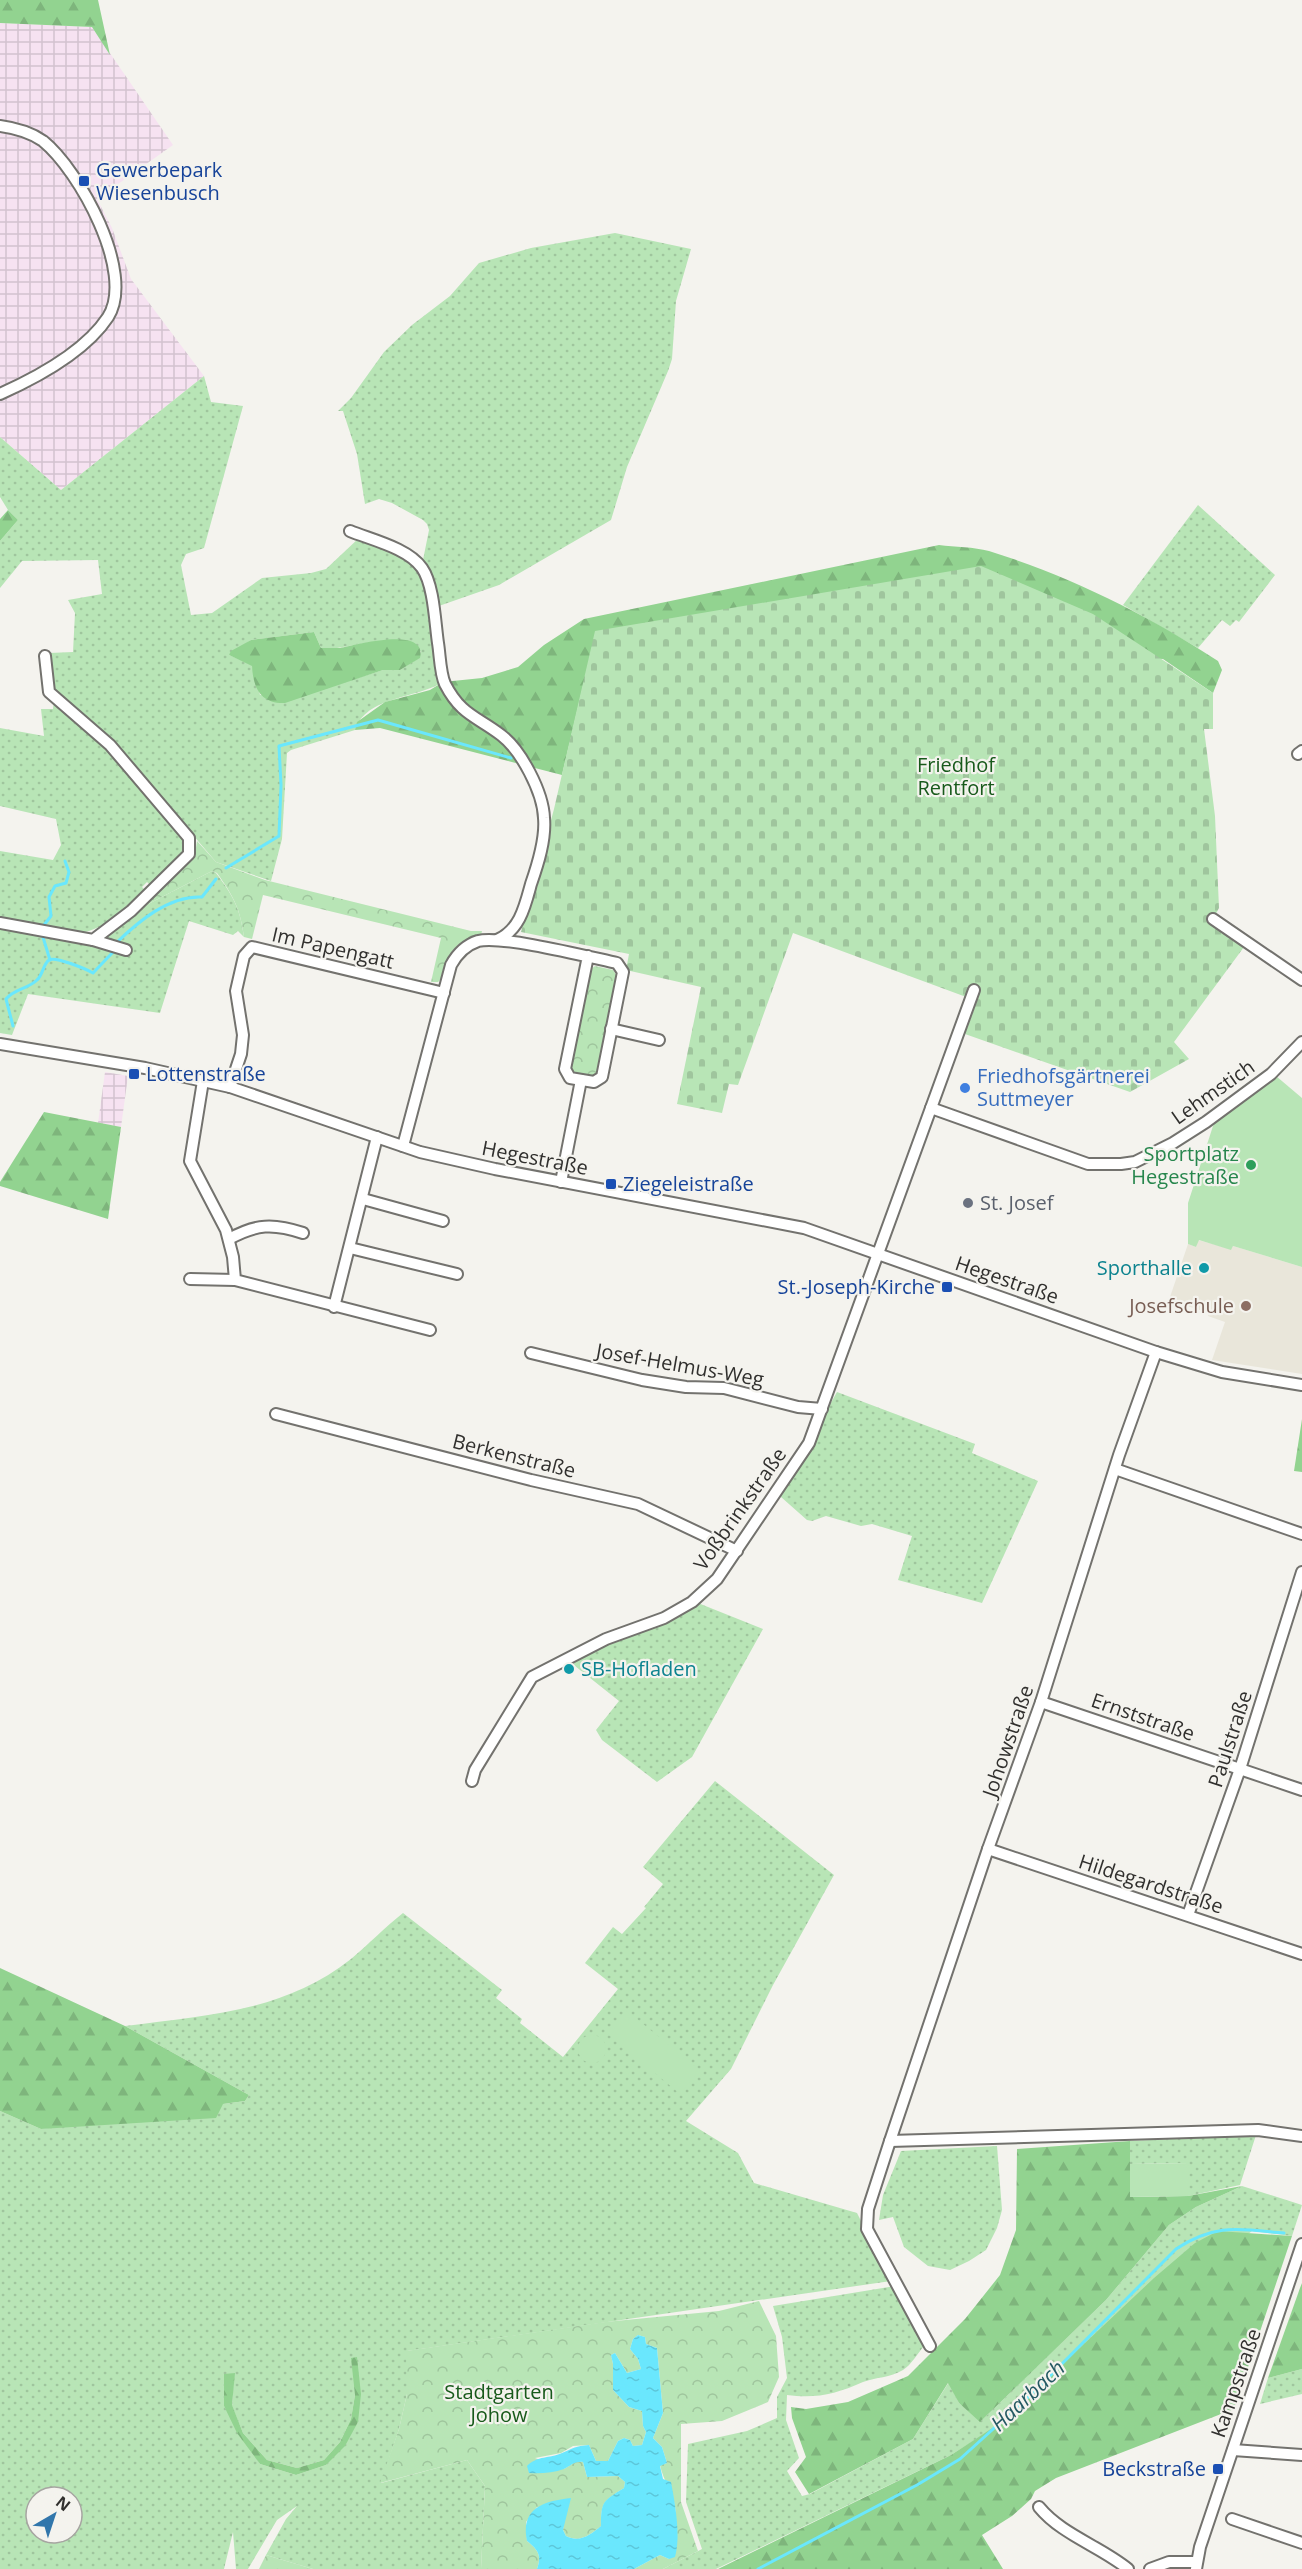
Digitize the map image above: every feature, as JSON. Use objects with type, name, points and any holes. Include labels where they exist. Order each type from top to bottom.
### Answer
[{"type":"street","points":[[0,126],[31,134],[44,142],[58,158],[79,188],[111,251],[116,284],[114,303],[108,317],[86,341],[47,370],[0,394]]},
{"type":"street","points":[[350,531],[397,550],[423,568],[430,587],[444,682],[465,712],[501,735],[519,753],[539,796],[544,817],[542,843],[532,881],[520,920],[506,936],[497,940]]},
{"type":"street","points":[[45,656],[49,692],[110,745],[189,838],[189,854],[131,910],[93,940]]},
{"type":"street","points":[[1213,919],[1302,980]]},
{"type":"street","points":[[0,922],[93,940],[126,950]]},
{"type":"street","points":[[403,1146],[451,965],[461,951],[478,941],[497,940],[588,956],[617,963],[623,972],[602,1077],[594,1082],[570,1078],[565,1070],[588,956]]},
{"type":"street","name":"Im Papengatt","points":[[230,1088],[242,1044],[236,991],[244,956],[252,947],[444,993]]},
{"type":"street","points":[[878,1254],[974,990]]},
{"type":"street","points":[[611,1029],[659,1040]]},
{"type":"street","name":"Lehmstich","points":[[931,1108],[1088,1164],[1135,1162],[1173,1143],[1206,1122],[1271,1074],[1302,1042]]},
{"type":"street","name":"Hegestraße","points":[[0,1044],[145,1068],[203,1081],[403,1146],[495,1169],[804,1228],[1156,1352],[1222,1372],[1302,1385]]},
{"type":"street","points":[[561,1182],[581,1080]]},
{"type":"street","points":[[203,1081],[190,1161],[228,1235],[235,1280]]},
{"type":"street","points":[[334,1307],[377,1137]]},
{"type":"street","points":[[363,1199],[443,1221]]},
{"type":"street","points":[[228,1235],[268,1226],[303,1233]]},
{"type":"street","points":[[350,1248],[457,1274]]},
{"type":"street","name":"Voßbrinkstraße","points":[[471,1781],[475,1770],[532,1677],[606,1639],[664,1618],[692,1602],[717,1579],[808,1443],[878,1254]]},
{"type":"street","points":[[190,1279],[235,1280],[430,1330]]},
{"type":"street","name":"Johowstraße","points":[[930,2346],[867,2229],[868,2209],[988,1849],[1041,1702],[1114,1469],[1156,1352]]},
{"type":"street","name":"Josef-Helmus-Weg","points":[[531,1353],[642,1380],[686,1387],[724,1388],[798,1407],[822,1409]]},
{"type":"street","name":"Berkenstraße","points":[[276,1414],[531,1480],[638,1504],[737,1551]]},
{"type":"street","points":[[1114,1469],[1302,1534]]},
{"type":"street","name":"Paulstraße","points":[[1188,1916],[1239,1769],[1302,1572]]},
{"type":"street","name":"Ernststraße","points":[[1041,1702],[1302,1790]]},
{"type":"street","name":"Hildegardstraße","points":[[988,1849],[1302,1954]]},
{"type":"street","points":[[890,2141],[1258,2130],[1302,2136]]},
{"type":"street","name":"Kampstraße","points":[[1196,2565],[1302,2244]]},
{"type":"street","points":[[1233,2450],[1302,2455]]},
{"type":"street","points":[[1038,2507],[1049,2519],[1114,2558],[1128,2569]]},
{"type":"street","points":[[1232,2518],[1302,2543]]},
{"type":"street","points":[[1150,2569],[1168,2562],[1196,2565]]},
{"type":"shaded area","points":[[0,23],[92,27],[173,145],[97,199],[112,228],[131,279],[204,376],[61,490],[0,437]]},
{"type":"shaded area","points":[[105,1072],[128,1076],[121,1127],[98,1123]]},
{"type":"shaded area","name":"Josefschule","points":[[1198,1240],[1231,1249],[1233,1246],[1302,1267],[1302,1374],[1212,1360],[1225,1322],[1208,1316],[1209,1313],[1169,1300],[1188,1244],[1196,1247]]},
{"type":"green space","points":[[0,0],[98,0],[110,55],[92,27],[0,23]]},
{"type":"green space","points":[[615,233],[691,249],[676,301],[672,359],[627,467],[611,520],[499,585],[436,607],[432,582],[423,560],[429,530],[427,524],[392,503],[379,499],[365,504],[357,454],[343,411],[338,411],[351,398],[384,352],[412,325],[450,296],[479,263],[531,248]]},
{"type":"green space","points":[[204,376],[211,402],[243,406],[204,548],[186,554],[181,565],[191,615],[212,613],[262,578],[311,573],[326,569],[359,538],[407,559],[423,580],[443,682],[432,688],[381,704],[361,719],[355,730],[287,753],[282,839],[271,881],[216,862],[115,744],[55,689],[49,653],[73,652],[75,613],[68,600],[102,594],[98,560],[22,561],[0,588],[0,541],[18,520],[0,497],[0,437],[61,490]],"holes":[[[314,632],[321,648],[337,648],[372,642],[421,651],[419,658],[400,670],[383,670],[339,684],[260,695],[252,665],[229,655],[251,640]]]},
{"type":"green space","points":[[1198,505],[1275,575],[1239,622],[1236,620],[1230,626],[1222,620],[1198,648],[1123,605]]},
{"type":"green space","points":[[8,510],[18,520],[0,541],[0,519]]},
{"type":"green space","points":[[939,545],[989,551],[1049,572],[1108,598],[1164,628],[1218,661],[1222,670],[1213,693],[1163,659],[596,631],[562,775],[380,728],[355,730],[357,722],[385,702],[430,690],[443,682],[482,678],[518,667],[544,645],[584,619]]},
{"type":"green space","name":"Friedhof Rentfort","points":[[981,566],[1093,614],[1213,693],[1213,729],[1204,729],[1215,816],[1219,908],[1211,923],[1244,947],[1174,1042],[1189,1059],[1130,1092],[965,1034],[977,1001],[793,933],[738,1085],[729,1084],[722,1113],[677,1104],[701,987],[626,970],[629,954],[521,932],[554,809],[595,631]]},
{"type":"green space","points":[[314,632],[321,648],[340,648],[389,640],[413,642],[419,648],[420,658],[400,670],[383,670],[285,703],[277,703],[264,698],[260,693],[254,681],[252,666],[229,655],[231,651],[251,640]]},
{"type":"green space","points":[[54,700],[98,739],[181,835],[183,843],[179,857],[169,869],[150,885],[147,882],[142,887],[145,890],[112,919],[94,929],[72,934],[0,917],[0,851],[53,860],[61,845],[56,819],[0,806],[0,728],[44,736],[41,709],[53,709]]},
{"type":"green space","points":[[197,841],[216,862],[265,880],[471,931],[482,931],[481,935],[459,944],[449,956],[441,979],[438,982],[431,982],[441,938],[263,895],[252,939],[244,937],[235,903],[217,873],[212,871],[129,914],[195,854]]},
{"type":"green space","points":[[212,871],[216,873],[232,896],[244,937],[238,931],[233,935],[189,921],[160,1013],[28,994],[12,1035],[0,1033],[0,930],[5,928],[121,952],[102,937],[129,914]]},
{"type":"green space","points":[[595,966],[613,970],[617,976],[599,1068],[589,1077],[574,1073],[570,1067],[590,970]]},
{"type":"green space","name":"Sportplatz Hegestraße","points":[[1276,1076],[1302,1098],[1302,1267],[1233,1246],[1231,1250],[1199,1240],[1196,1247],[1188,1244],[1188,1203],[1213,1126],[1217,1120]]},
{"type":"green space","points":[[44,1112],[121,1127],[108,1219],[0,1186],[0,1182]]},
{"type":"green space","points":[[837,1392],[975,1444],[972,1453],[1038,1481],[982,1603],[898,1580],[912,1536],[872,1524],[861,1526],[826,1516],[812,1521],[807,1520],[781,1497],[781,1491]]},
{"type":"green space","points":[[1302,1419],[1302,1472],[1294,1471]]},
{"type":"green space","points":[[698,1603],[763,1629],[692,1757],[657,1782],[602,1740],[596,1730],[619,1701],[570,1662],[669,1622]]},
{"type":"green space","points":[[715,1781],[834,1875],[773,1985],[731,2069],[686,2121],[738,2153],[754,2183],[857,2213],[891,2281],[407,2351],[407,2394],[399,2429],[381,2483],[467,2460],[485,2486],[481,2569],[313,2569],[266,2555],[286,2519],[297,2506],[277,2520],[248,2569],[236,2569],[233,2532],[224,2569],[0,2569],[0,2111],[41,2129],[245,2101],[249,2095],[125,2026],[215,2014],[272,2001],[325,1977],[351,1959],[403,1913],[502,1990],[496,1998],[522,2019],[520,2023],[563,2057],[618,1989],[585,1963],[613,1927],[622,1934],[646,1908],[644,1907],[663,1884],[643,1867]],"holes":[[[351,2358],[358,2422],[326,2465],[296,2475],[260,2464],[224,2406],[234,2373],[232,2406],[243,2433],[267,2460],[297,2468],[324,2460],[340,2442],[351,2419],[355,2395]]]},
{"type":"green space","points":[[0,1968],[125,2026],[249,2095],[245,2101],[223,2104],[216,2118],[41,2129],[0,2111]]},
{"type":"green space","points":[[627,2011],[700,2070],[680,2094],[608,2034]]},
{"type":"green space","points":[[592,2035],[602,2039],[606,2049],[602,2059],[592,2063],[582,2059],[578,2049],[582,2039]]},
{"type":"green space","points":[[1256,2135],[1240,2185],[1188,2196],[1188,2163],[1130,2164],[1130,2141]]},
{"type":"green space","points":[[1130,2141],[1130,2197],[1188,2196],[1242,2186],[1196,2207],[1169,2225],[1106,2300],[980,2422],[959,2403],[948,2383],[913,2439],[809,2494],[795,2472],[806,2457],[792,2418],[791,2407],[806,2409],[848,2402],[908,2376],[965,2319],[1000,2275],[1016,2230],[1017,2149]]},
{"type":"green space","points":[[997,2146],[1002,2210],[997,2228],[986,2250],[969,2261],[950,2270],[928,2266],[904,2247],[893,2217],[879,2220],[883,2195],[901,2151]]},
{"type":"green space","points":[[1188,2163],[1188,2196],[1130,2197],[1130,2164]]},
{"type":"green space","points":[[1242,2186],[1302,2205],[1292,2236],[1252,2231],[1001,2423],[951,2455],[716,2569],[663,2569],[702,2549],[686,2502],[688,2444],[747,2431],[777,2418],[777,2397],[787,2378],[782,2337],[773,2306],[895,2286],[924,2346],[906,2368],[893,2375],[868,2380],[844,2390],[826,2394],[787,2395],[786,2420],[799,2458],[787,2471],[802,2496],[810,2494],[913,2439],[949,2382],[959,2403],[981,2421],[1106,2300],[1169,2225],[1196,2207]]},
{"type":"green space","points":[[1218,2231],[1292,2236],[1234,2409],[1056,2478],[1035,2491],[1031,2499],[1012,2516],[982,2535],[1003,2569],[718,2569],[951,2455],[1000,2423],[1154,2278],[1195,2243]]},
{"type":"green space","points":[[1302,2283],[1302,2369],[1268,2378],[1300,2288]]},
{"type":"green space","name":"Stadtgarten Johow","points":[[759,2301],[776,2336],[779,2377],[768,2402],[722,2421],[681,2424],[681,2502],[698,2551],[663,2569],[634,2569],[660,2555],[669,2559],[676,2519],[674,2501],[660,2465],[667,2463],[662,2447],[653,2438],[663,2413],[657,2348],[646,2344],[645,2337],[638,2335],[633,2339],[630,2349],[638,2359],[641,2369],[627,2373],[615,2353],[611,2355],[613,2390],[629,2407],[642,2411],[643,2426],[646,2432],[642,2445],[633,2446],[630,2440],[624,2438],[618,2441],[608,2461],[596,2461],[589,2445],[573,2446],[561,2453],[535,2458],[564,2469],[577,2461],[583,2462],[587,2477],[618,2476],[625,2482],[624,2488],[605,2502],[601,2526],[589,2535],[580,2538],[566,2536],[563,2530],[564,2522],[537,2507],[526,2522],[527,2541],[539,2556],[537,2569],[481,2569],[485,2486],[467,2460],[380,2483],[399,2429],[407,2394],[406,2351],[605,2322],[719,2311]]},
{"type":"green space","points":[[357,2357],[361,2394],[358,2422],[345,2446],[326,2465],[296,2475],[260,2464],[237,2433],[224,2406],[224,2374],[235,2373],[232,2405],[243,2433],[267,2460],[297,2468],[324,2460],[340,2442],[351,2419],[355,2395],[351,2358]]},
{"type":"green space","points":[[1302,2369],[1302,2394],[1260,2404],[1268,2378]]},
{"type":"green space","points":[[266,2555],[313,2569],[259,2569]]},
{"type":"water","points":[[638,2335],[645,2337],[646,2344],[657,2348],[663,2413],[653,2438],[662,2447],[667,2463],[660,2466],[663,2479],[671,2482],[673,2490],[677,2530],[675,2557],[669,2559],[660,2555],[634,2569],[537,2569],[538,2553],[527,2541],[526,2530],[527,2521],[536,2508],[552,2501],[571,2498],[563,2530],[566,2536],[571,2538],[585,2537],[601,2526],[605,2502],[624,2488],[625,2482],[618,2476],[587,2477],[583,2462],[575,2463],[564,2469],[542,2473],[529,2473],[527,2466],[539,2459],[589,2445],[596,2461],[608,2461],[618,2441],[624,2438],[630,2440],[633,2446],[642,2445],[646,2432],[643,2426],[642,2411],[629,2407],[613,2390],[611,2355],[615,2353],[627,2373],[641,2369],[638,2359],[630,2349],[633,2339]]},
{"type":"waterway","points":[[226,868],[279,836],[281,785],[279,746],[378,720],[511,758]]},
{"type":"waterway","points":[[44,925],[51,916],[49,897],[55,886],[66,883],[69,872],[65,861]]},
{"type":"waterway","points":[[116,943],[144,919],[166,905],[178,900],[202,897],[216,879]]},
{"type":"waterway","points":[[42,934],[50,960]]},
{"type":"waterway","points":[[13,1026],[6,999],[37,980],[49,960],[64,961],[93,973],[114,951]]},
{"type":"waterway","name":"Haarbach","points":[[758,2569],[917,2485],[960,2459],[1035,2391],[1176,2249],[1216,2231],[1241,2229],[1284,2233]]},
{"type":"place","name":"Gewerbepark Wiesenbusch","points":[[84,181]]},
{"type":"place","name":"Lottenstraße","points":[[134,1074]]},
{"type":"place","name":"Friedhofsgärtnerei Suttmeyer","points":[[965,1088]]},
{"type":"place","name":"Sportplatz Hegestraße","points":[[1251,1165]]},
{"type":"place","name":"Ziegeleistraße","points":[[611,1184]]},
{"type":"place","name":"St. Josef","points":[[968,1203]]},
{"type":"place","name":"Sporthalle","points":[[1204,1268]]},
{"type":"place","name":"St.-Joseph-Kirche","points":[[947,1287]]},
{"type":"place","name":"Josefschule","points":[[1246,1306]]},
{"type":"place","name":"SB-Hofladen","points":[[569,1669]]},
{"type":"place","name":"Beckstraße","points":[[1218,2469]]}]
